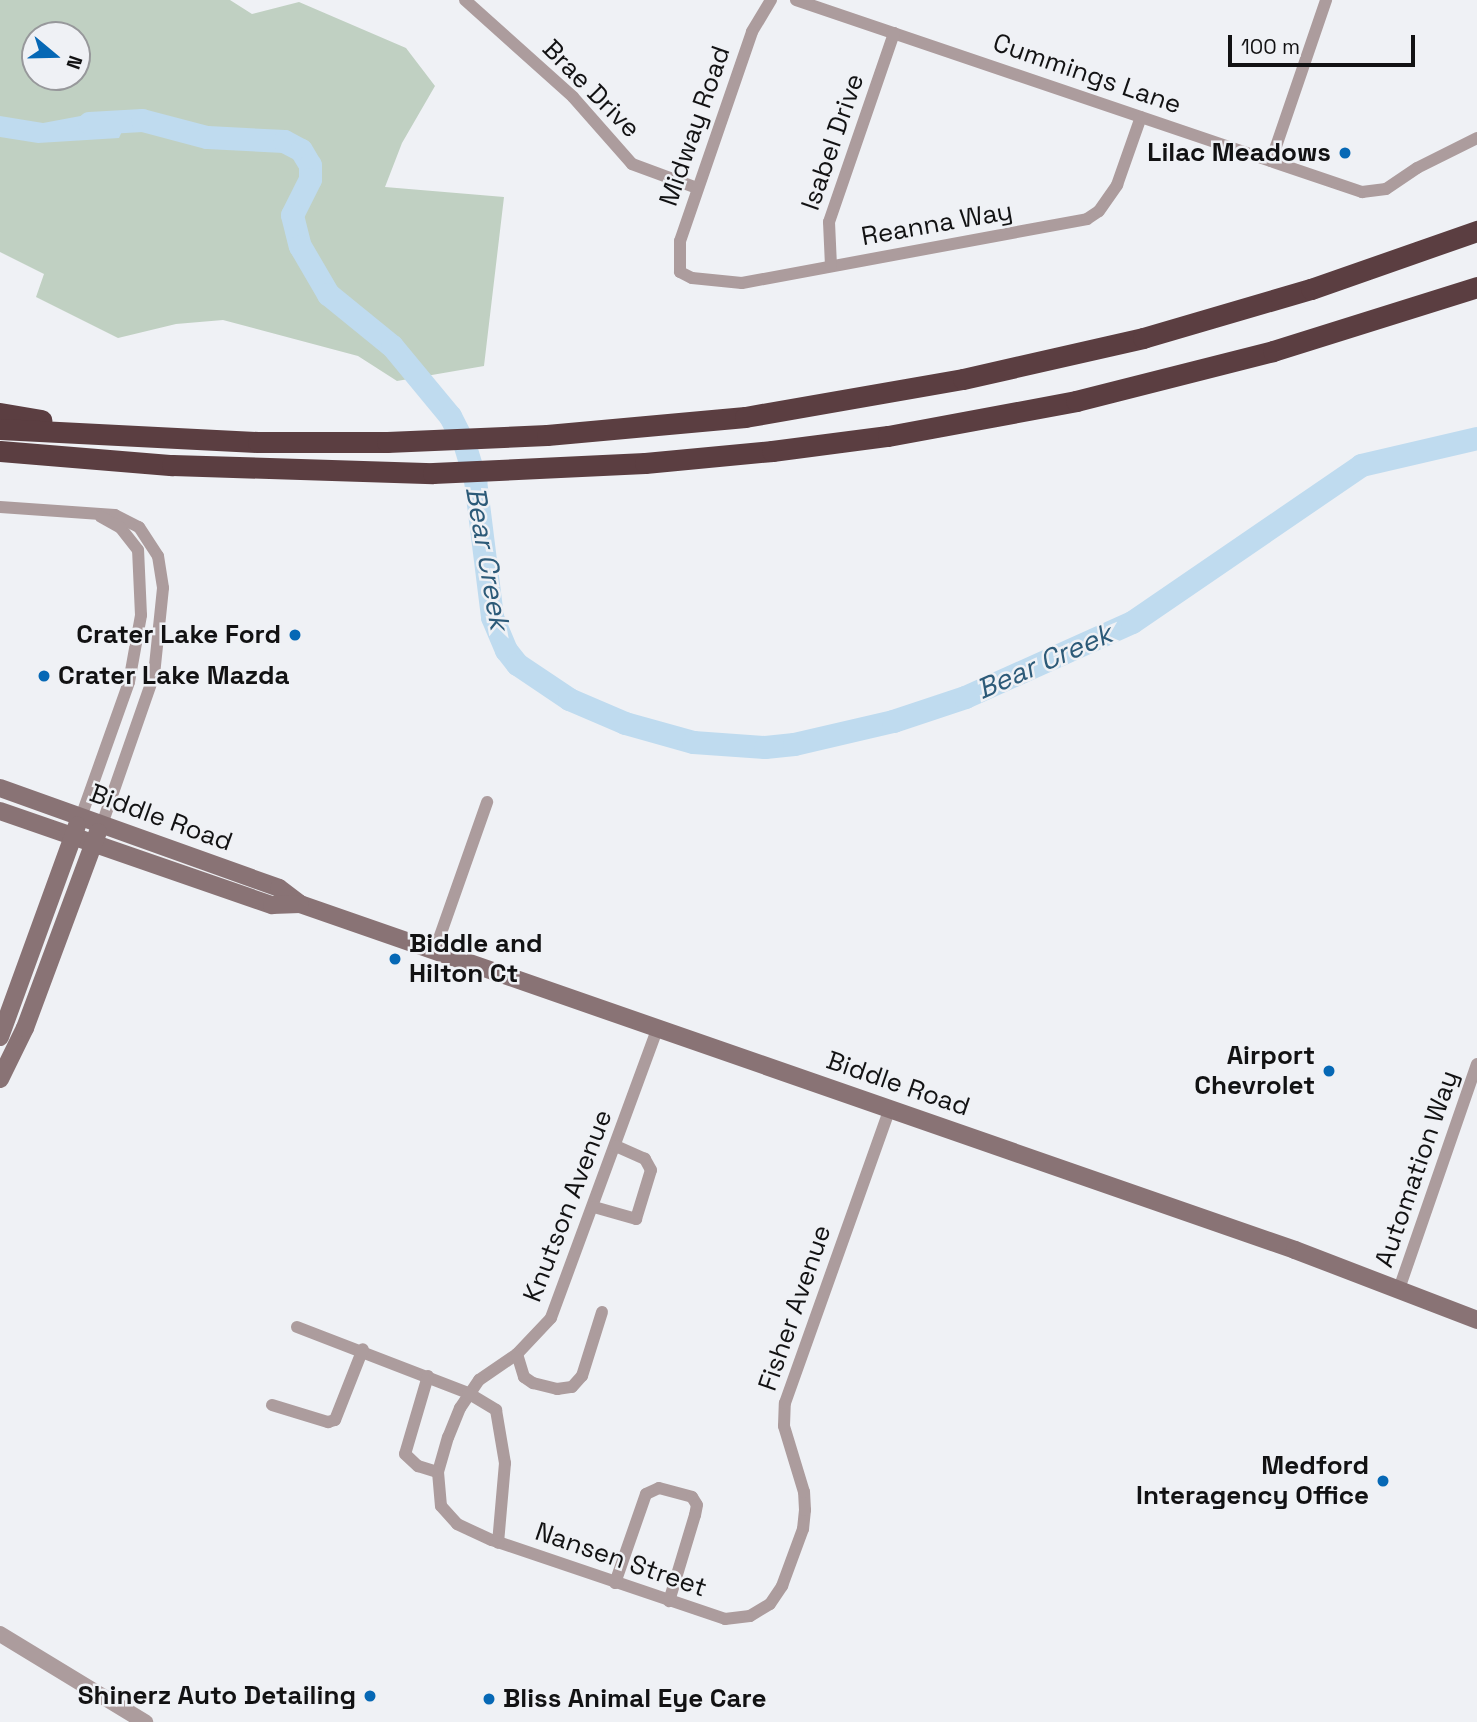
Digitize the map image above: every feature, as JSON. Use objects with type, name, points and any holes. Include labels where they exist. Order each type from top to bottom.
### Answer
[{"type":"highway","points":[[0,429],[83,435],[387,442],[506,437],[745,417],[1024,366],[1143,338],[1311,289],[1477,231]]},
{"type":"highway","points":[[0,451],[172,465],[394,473],[513,470],[772,451],[1008,414],[1246,359],[1477,286]]},
{"type":"highway","points":[[0,413],[37,419],[83,435]]},
{"type":"main road","name":"Biddle Road","points":[[0,788],[279,888],[300,904],[890,1108],[1399,1289],[1477,1320]]},
{"type":"main road","name":"Biddle Road","points":[[0,811],[272,905],[300,904]]},
{"type":"main road","points":[[0,1037],[81,817]]},
{"type":"main road","points":[[0,1079],[25,1028],[102,824]]},
{"type":"street","name":"Midway Road","points":[[680,272],[680,241],[697,188],[752,32],[771,0]]},
{"type":"street","name":"Cummings Lane","points":[[796,0],[1362,192],[1386,189],[1417,168],[1477,138]]},
{"type":"street","points":[[1270,161],[1326,0]]},
{"type":"street","name":"Brae Drive","points":[[472,2],[573,97],[632,164],[697,188]]},
{"type":"street","name":"Isabel Drive","points":[[831,266],[829,222],[894,33]]},
{"type":"street","name":"Reanna Way","points":[[680,272],[730,283],[1087,219],[1099,211],[1117,185],[1141,117]]},
{"type":"street","points":[[0,507],[126,519],[150,539],[163,588],[150,691],[102,824]]},
{"type":"street","points":[[81,817],[129,682],[141,615],[138,550],[121,528],[98,515]]},
{"type":"street","points":[[435,950],[486,802]]},
{"type":"street","name":"Knutson Avenue","points":[[457,1524],[441,1506],[438,1472],[468,1393],[488,1372],[517,1354],[551,1318],[658,1027]]},
{"type":"street","name":"Automation Way","points":[[1399,1289],[1477,1064]]},
{"type":"street","name":"Fisher Avenue","points":[[770,1604],[786,1576],[803,1529],[805,1510],[804,1492],[784,1426],[785,1403],[890,1108]]},
{"type":"street","points":[[594,1207],[636,1219],[651,1170],[645,1159],[615,1146]]},
{"type":"street","points":[[517,1354],[524,1377],[533,1383],[557,1389],[572,1387],[582,1376],[602,1312]]},
{"type":"street","points":[[297,1328],[363,1349],[468,1393],[496,1410],[501,1423],[506,1494],[498,1543]]},
{"type":"street","points":[[272,1405],[328,1422],[335,1420],[363,1349]]},
{"type":"street","points":[[428,1376],[405,1454],[418,1466],[438,1472]]},
{"type":"street","points":[[615,1583],[646,1494],[659,1488],[687,1495],[697,1505],[669,1601]]},
{"type":"street","name":"Nansen Street","points":[[457,1524],[498,1543],[725,1619],[750,1616],[770,1604]]},
{"type":"street","points":[[0,1634],[145,1722]]},
{"type":"green space","points":[[0,0],[230,0],[252,14],[299,2],[406,48],[435,86],[402,143],[385,187],[504,197],[484,366],[397,381],[358,356],[223,320],[176,324],[118,338],[36,297],[44,274],[0,252]]},
{"type":"water","points":[[102,112],[118,113],[124,127],[119,138],[38,143],[0,137],[0,116],[43,123]]},
{"type":"waterway","name":"Bear Creek","points":[[89,123],[142,120],[207,137],[284,141],[301,150],[310,165],[310,179],[292,215],[300,246],[328,294],[392,346],[450,416],[464,443],[475,480],[492,617],[506,650],[517,664],[569,699],[625,723],[693,742],[765,747],[794,744],[893,721],[965,697],[1132,622],[1361,465],[1477,438]]},
{"type":"place","name":"Lilac Meadows","points":[[1345,153]]},
{"type":"place","name":"Crater Lake Ford","points":[[295,635]]},
{"type":"place","name":"Crater Lake Mazda","points":[[44,676]]},
{"type":"place","name":"Biddle and Hilton Ct","points":[[395,959]]},
{"type":"place","name":"Airport Chevrolet","points":[[1329,1071]]},
{"type":"place","name":"Medford Interagency Office","points":[[1383,1481]]},
{"type":"place","name":"Shinerz Auto Detailing","points":[[370,1696]]},
{"type":"place","name":"Bliss Animal Eye Care","points":[[489,1699]]}]
